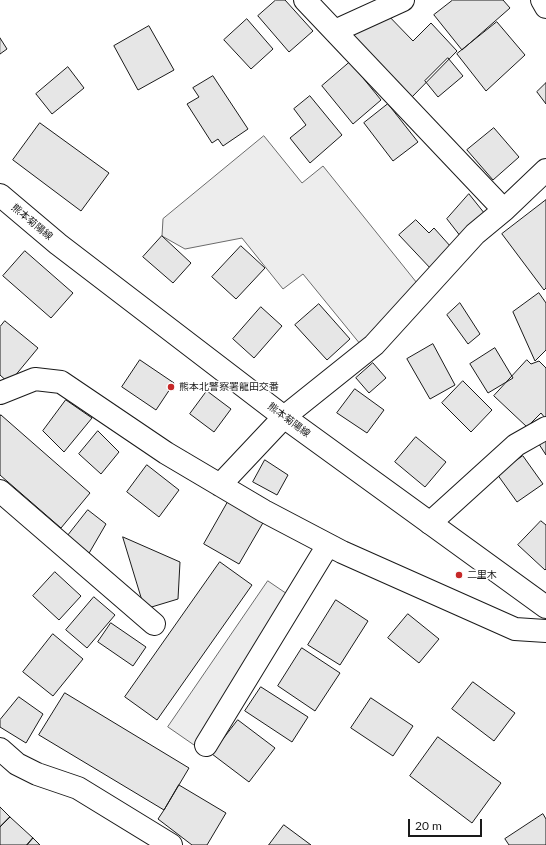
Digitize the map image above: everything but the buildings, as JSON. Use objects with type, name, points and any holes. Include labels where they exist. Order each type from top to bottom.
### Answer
[{"type":"street","points":[[305,0],[504,210]]},
{"type":"street","points":[[335,31],[403,0]]},
{"type":"street","points":[[542,0],[546,7]]},
{"type":"street","points":[[220,485],[284,417],[374,345],[475,234],[504,210],[546,170]]},
{"type":"street","name":"熊本菊陽線","points":[[0,195],[58,244],[284,417],[546,607]]},
{"type":"street","points":[[0,393],[36,379],[61,382],[166,453],[264,511],[328,545],[515,629],[546,631]]},
{"type":"street","points":[[430,523],[516,445],[546,428]]},
{"type":"street","points":[[0,491],[154,624]]},
{"type":"street","points":[[206,745],[328,545]]},
{"type":"street","points":[[0,749],[16,764],[37,774],[78,788],[171,845]]},
{"type":"shaded area","points":[[264,136],[302,183],[323,166],[429,298],[365,350],[303,274],[283,289],[242,238],[185,249],[162,236],[163,219]]},
{"type":"shaded area","points":[[268,581],[293,598],[194,745],[168,727]]},
{"type":"place","name":"熊本北警察署龍田交番","points":[[171,387]]},
{"type":"place","name":"二里木","points":[[459,575]]}]
